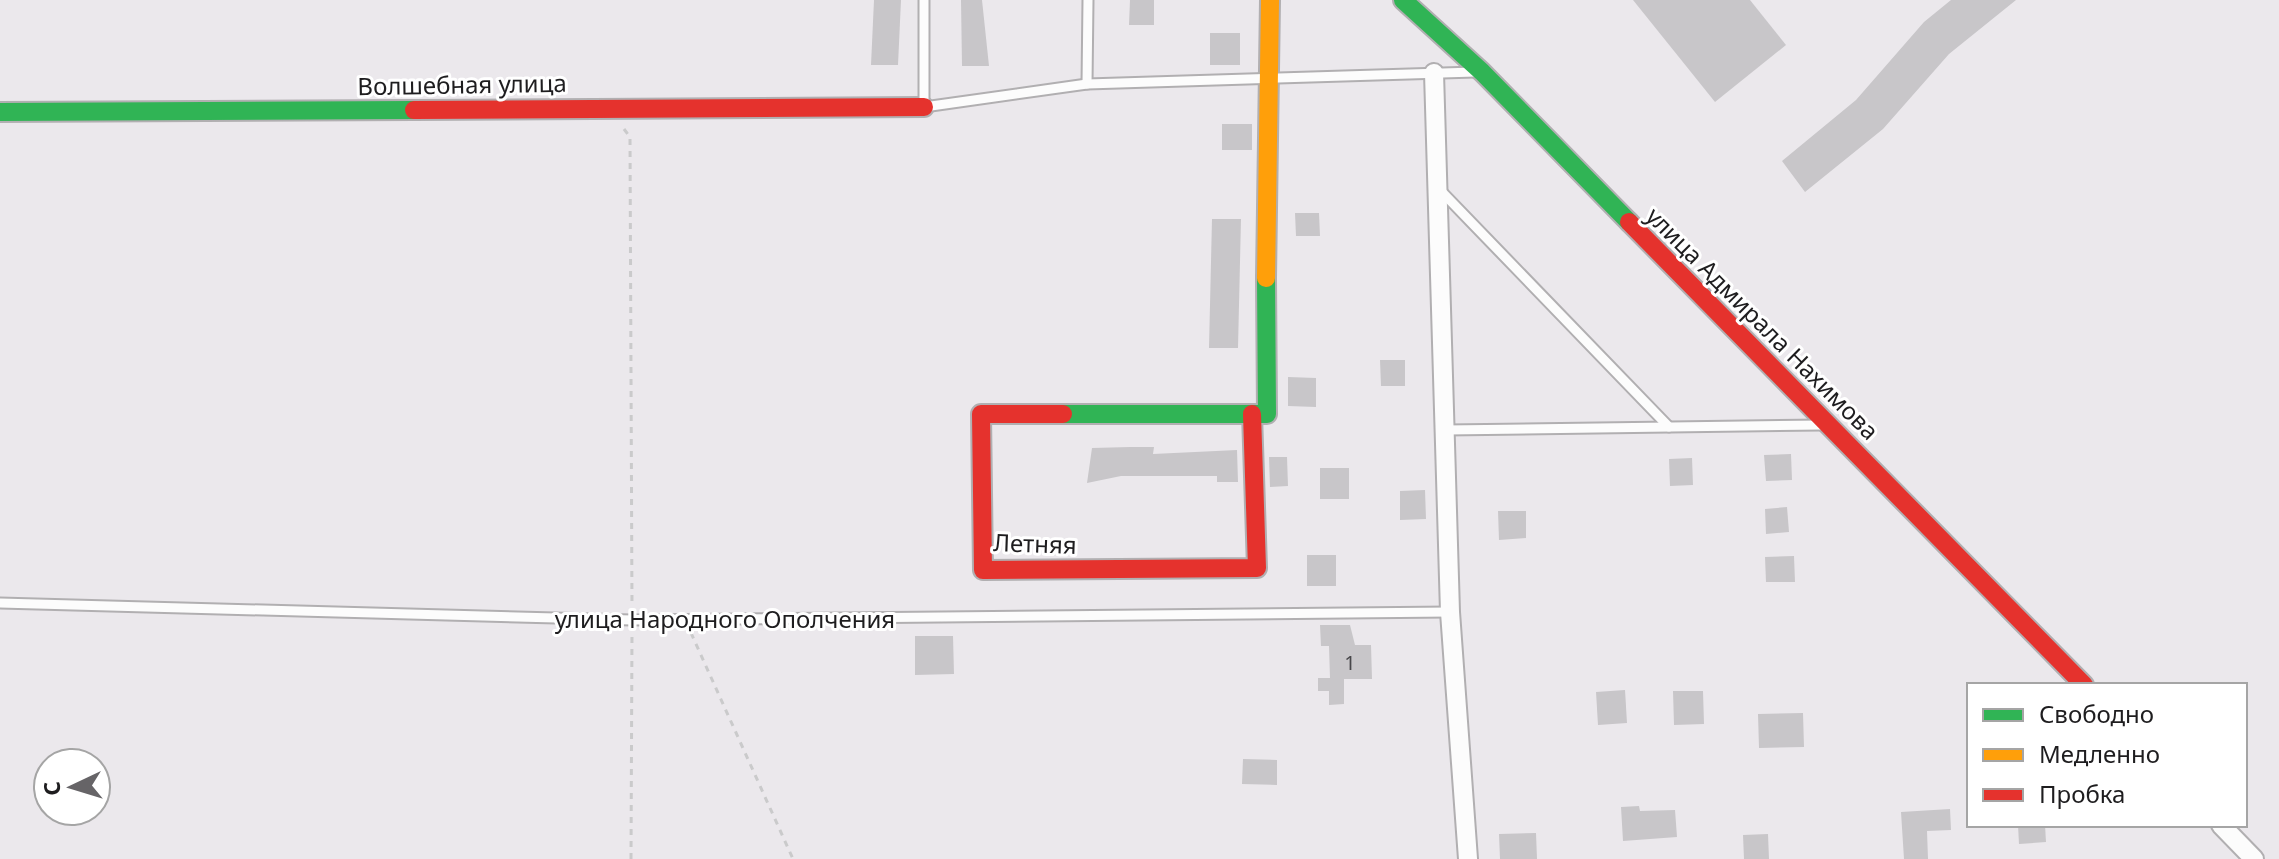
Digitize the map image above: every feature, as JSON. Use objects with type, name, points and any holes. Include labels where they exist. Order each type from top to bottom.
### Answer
[{"type":"street","points":[[1252,414],[1267,414],[1265,334],[1270,0]]},
{"type":"street","name":"улица Адмирала Нахимова","points":[[1403,0],[1482,72],[2082,683]]},
{"type":"street","points":[[1434,73],[1450,612],[1468,859]]},
{"type":"street","name":"Волшебная улица","points":[[0,112],[924,107]]},
{"type":"street","name":"Летняя","points":[[981,414],[1252,414],[1257,568],[983,570],[981,414]]},
{"type":"street","points":[[2223,827],[2254,859]]},
{"type":"lane","points":[[924,0],[924,107],[1087,84],[1482,72]]},
{"type":"lane","points":[[1087,84],[1088,0]]},
{"type":"lane","points":[[1438,188],[1669,427]]},
{"type":"lane","points":[[1446,430],[1829,425]]},
{"type":"lane","name":"улица Народного Ополчения","points":[[0,603],[632,620],[1450,612]]},
{"type":"path","points":[[607,107],[630,137],[631,859]]},
{"type":"path","points":[[684,618],[793,859]]},
{"type":"building","points":[[874,0],[901,0],[898,65],[871,65]]},
{"type":"building","points":[[961,0],[982,0],[989,66],[962,66]]},
{"type":"building","points":[[1130,0],[1154,0],[1154,25],[1129,25]]},
{"type":"building","points":[[1633,0],[1750,0],[1786,45],[1715,102]]},
{"type":"building","points":[[1951,0],[2016,0],[1949,54],[1883,129],[1805,192],[1782,161],[1856,100],[1924,22]]},
{"type":"building","points":[[1210,33],[1240,33],[1240,65],[1210,65]]},
{"type":"building","points":[[1222,124],[1252,124],[1252,150],[1222,150]]},
{"type":"building","points":[[1295,213],[1319,213],[1320,236],[1296,236]]},
{"type":"building","points":[[1212,219],[1241,219],[1238,348],[1209,348]]},
{"type":"building","points":[[1380,360],[1405,360],[1405,386],[1381,386]]},
{"type":"building","points":[[1288,377],[1316,378],[1316,407],[1288,406]]},
{"type":"building","points":[[1154,447],[1153,454],[1237,450],[1238,482],[1217,482],[1217,476],[1121,476],[1087,483],[1092,448]]},
{"type":"building","points":[[1791,454],[1792,480],[1766,481],[1764,455]]},
{"type":"building","points":[[1269,457],[1287,457],[1288,486],[1270,487]]},
{"type":"building","points":[[1692,458],[1693,485],[1670,486],[1669,459]]},
{"type":"building","points":[[1320,468],[1349,468],[1349,499],[1320,499]]},
{"type":"building","points":[[1425,490],[1426,519],[1400,520],[1400,491]]},
{"type":"building","points":[[1787,507],[1789,532],[1766,534],[1765,509]]},
{"type":"building","points":[[1498,511],[1526,511],[1526,538],[1499,540]]},
{"type":"building","points":[[1307,555],[1336,555],[1336,586],[1307,586]]},
{"type":"building","points":[[1794,556],[1795,582],[1766,582],[1765,557]]},
{"type":"building","points":[[1320,625],[1350,625],[1355,645],[1371,645],[1372,679],[1344,679],[1344,704],[1329,705],[1329,691],[1318,691],[1318,678],[1330,678],[1329,646],[1321,646]]},
{"type":"building","points":[[915,636],[953,636],[954,674],[915,675]]},
{"type":"building","points":[[1625,690],[1627,723],[1598,725],[1596,692]]},
{"type":"building","points":[[1673,691],[1703,691],[1704,724],[1674,725]]},
{"type":"building","points":[[1803,713],[1804,747],[1759,748],[1758,714]]},
{"type":"building","points":[[1243,759],[1277,760],[1277,785],[1242,784]]},
{"type":"building","points":[[1639,806],[1640,811],[1675,810],[1677,837],[1623,841],[1621,807]]},
{"type":"building","points":[[1950,809],[1951,830],[1927,831],[1928,859],[1904,859],[1901,812]]},
{"type":"building","points":[[2018,827],[2045,827],[2046,842],[2019,844]]},
{"type":"building","points":[[1536,833],[1537,859],[1500,859],[1499,834]]},
{"type":"building","points":[[1768,834],[1769,859],[1744,859],[1743,835]]},
{"type":"traffic: fast","points":[[1403,0],[1482,72],[1629,222]]},
{"type":"traffic: fast","points":[[0,112],[414,110]]},
{"type":"traffic: fast","points":[[1063,414],[1267,414],[1266,278]]},
{"type":"traffic: slow","points":[[1266,278],[1270,0]]},
{"type":"traffic: jam","points":[[414,110],[924,107]]},
{"type":"traffic: jam","points":[[1629,222],[2082,683]]},
{"type":"traffic: jam","points":[[1063,414],[981,414],[983,570],[1257,568],[1252,414]]}]
